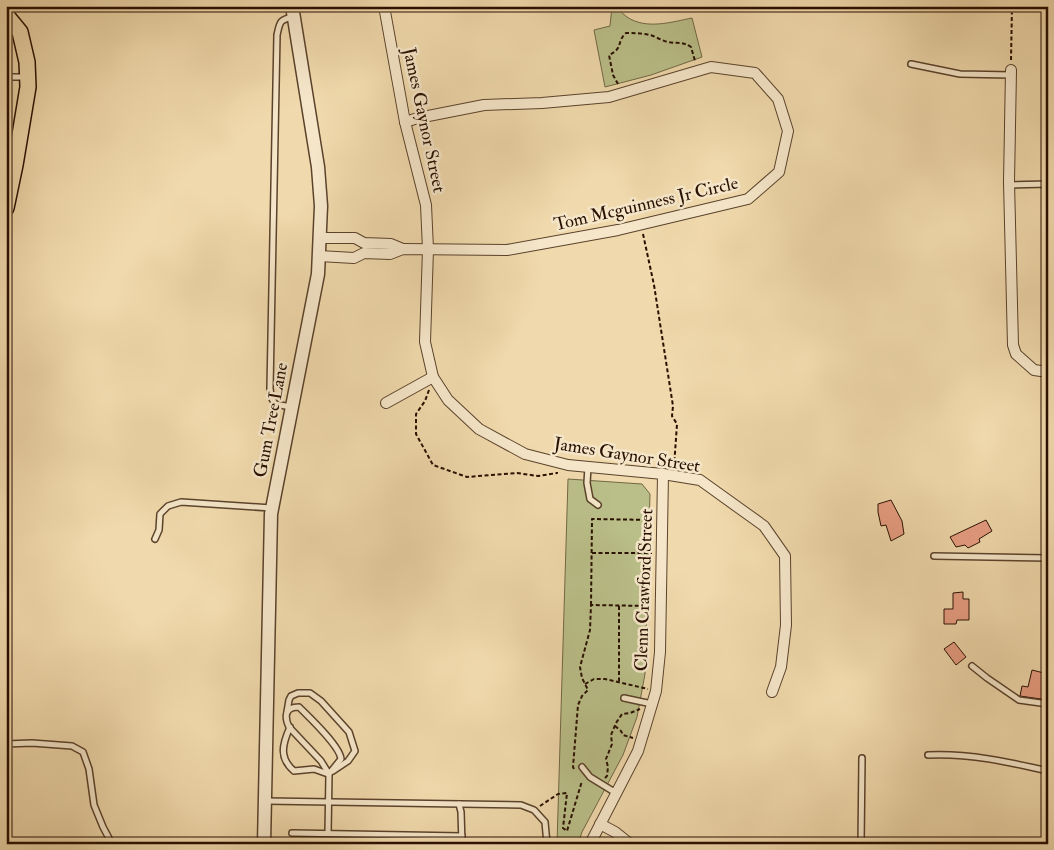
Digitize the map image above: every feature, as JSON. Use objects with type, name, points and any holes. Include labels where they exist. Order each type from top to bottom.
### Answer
[{"type":"main road","points":[[6,15],[20,32],[27,62],[28,76],[28,87],[11,163],[6,208]]},
{"type":"street","name":"James Gaynor Street","points":[[384,6],[405,122],[426,205],[428,249],[425,342],[433,377],[448,400],[480,429],[525,454],[588,467],[700,480],[764,526],[784,556],[786,625],[781,667],[772,692]]},
{"type":"street","name":"Gum Tree Lane","points":[[264,844],[270,514],[318,274],[320,238],[321,206],[318,167],[293,12]]},
{"type":"street","name":"Tom Mcguinness Jr Circle","points":[[319,256],[354,258],[364,248],[391,244],[403,249],[507,250],[618,230],[748,199],[779,172],[788,131],[778,99],[755,73],[711,67],[608,97],[484,105],[405,122]]},
{"type":"street","points":[[1011,72],[1009,183],[1013,345],[1016,354],[1034,370],[1048,372]]},
{"type":"street","name":"Tom Mcguinness Jr Circle","points":[[320,238],[355,238],[364,248]]},
{"type":"street","points":[[386,403],[433,377]]},
{"type":"street","name":"Clenn Crawford Street","points":[[590,844],[638,751],[656,691],[660,652],[663,520],[668,475]]},
{"type":"street","points":[[600,824],[615,832],[630,844]]},
{"type":"lane","points":[[292,407],[275,404],[270,388],[277,35],[280,23],[293,12]]},
{"type":"lane","points":[[911,64],[960,74],[1011,72]]},
{"type":"lane","points":[[6,77],[28,76]]},
{"type":"lane","points":[[1009,183],[1048,184]]},
{"type":"lane","points":[[588,467],[587,483],[590,499],[598,505]]},
{"type":"lane","points":[[155,539],[159,530],[160,514],[168,506],[181,502],[272,508]]},
{"type":"lane","points":[[934,556],[1048,558]]},
{"type":"lane","points":[[972,666],[1019,700],[1048,704]]},
{"type":"lane","points":[[328,833],[329,774],[321,761],[290,728],[286,721],[291,696],[298,693],[310,693],[321,701],[349,732],[354,751],[348,762],[329,774]]},
{"type":"lane","points":[[624,698],[652,704]]},
{"type":"lane","points":[[287,713],[291,708],[300,707],[341,753],[341,758],[329,774]]},
{"type":"lane","points":[[290,728],[284,739],[286,764],[294,771],[314,769],[329,774]]},
{"type":"lane","points":[[6,744],[32,743],[72,746],[83,752],[89,769],[94,805],[102,827],[112,844]]},
{"type":"lane","points":[[928,755],[945,754],[977,758],[1048,771]]},
{"type":"lane","points":[[860,844],[862,758]]},
{"type":"lane","points":[[582,768],[590,777],[616,793]]},
{"type":"lane","points":[[265,801],[521,805],[534,810],[545,822],[547,844]]},
{"type":"lane","points":[[459,804],[462,812],[462,844]]},
{"type":"lane","points":[[292,833],[462,836]]},
{"type":"path","points":[[1011,72],[1012,6]]},
{"type":"path","points":[[621,93],[617,80],[613,75],[609,55],[616,52],[620,47],[621,37],[626,33],[641,33],[666,42],[684,43],[691,47],[698,70]]},
{"type":"path","points":[[641,224],[654,285],[673,406],[672,416],[677,424],[668,475]]},
{"type":"path","points":[[433,377],[425,401],[416,414],[416,434],[433,465],[467,477],[517,473],[538,476],[557,473],[558,462]]},
{"type":"path","points":[[577,774],[573,767],[578,705],[582,696],[588,690],[582,678],[580,667],[590,630],[592,519],[663,520]]},
{"type":"path","points":[[592,553],[662,553]]},
{"type":"path","points":[[591,606],[661,606]]},
{"type":"path","points":[[619,606],[620,683]]},
{"type":"path","points":[[585,684],[594,679],[605,679],[656,691]]},
{"type":"path","points":[[601,784],[607,776],[608,767],[606,759],[612,744],[611,735],[614,726],[622,714],[630,713],[652,704]]},
{"type":"path","points":[[614,726],[623,735],[641,740]]},
{"type":"path","points":[[534,810],[558,794],[567,793],[563,828],[567,830],[582,781]]},
{"type":"green space","points":[[612,6],[615,6],[634,21],[642,23],[659,24],[692,18],[702,57],[651,75],[605,87],[594,30],[610,26]]},
{"type":"green space","points":[[568,479],[642,484],[650,494],[645,674],[637,717],[623,755],[582,832],[578,844],[557,844]]},
{"type":"building","points":[[891,500],[902,521],[904,534],[891,541],[886,525],[881,526],[878,504]]},
{"type":"building","points":[[986,520],[992,531],[979,539],[980,542],[968,548],[965,545],[956,547],[950,537]]},
{"type":"building","points":[[963,592],[963,599],[969,599],[969,620],[957,620],[956,624],[944,624],[944,609],[953,609],[953,593]]},
{"type":"building","points":[[954,642],[966,657],[956,665],[944,649]]},
{"type":"building","points":[[1032,670],[1048,674],[1048,700],[1020,696],[1022,686],[1028,687]]}]
